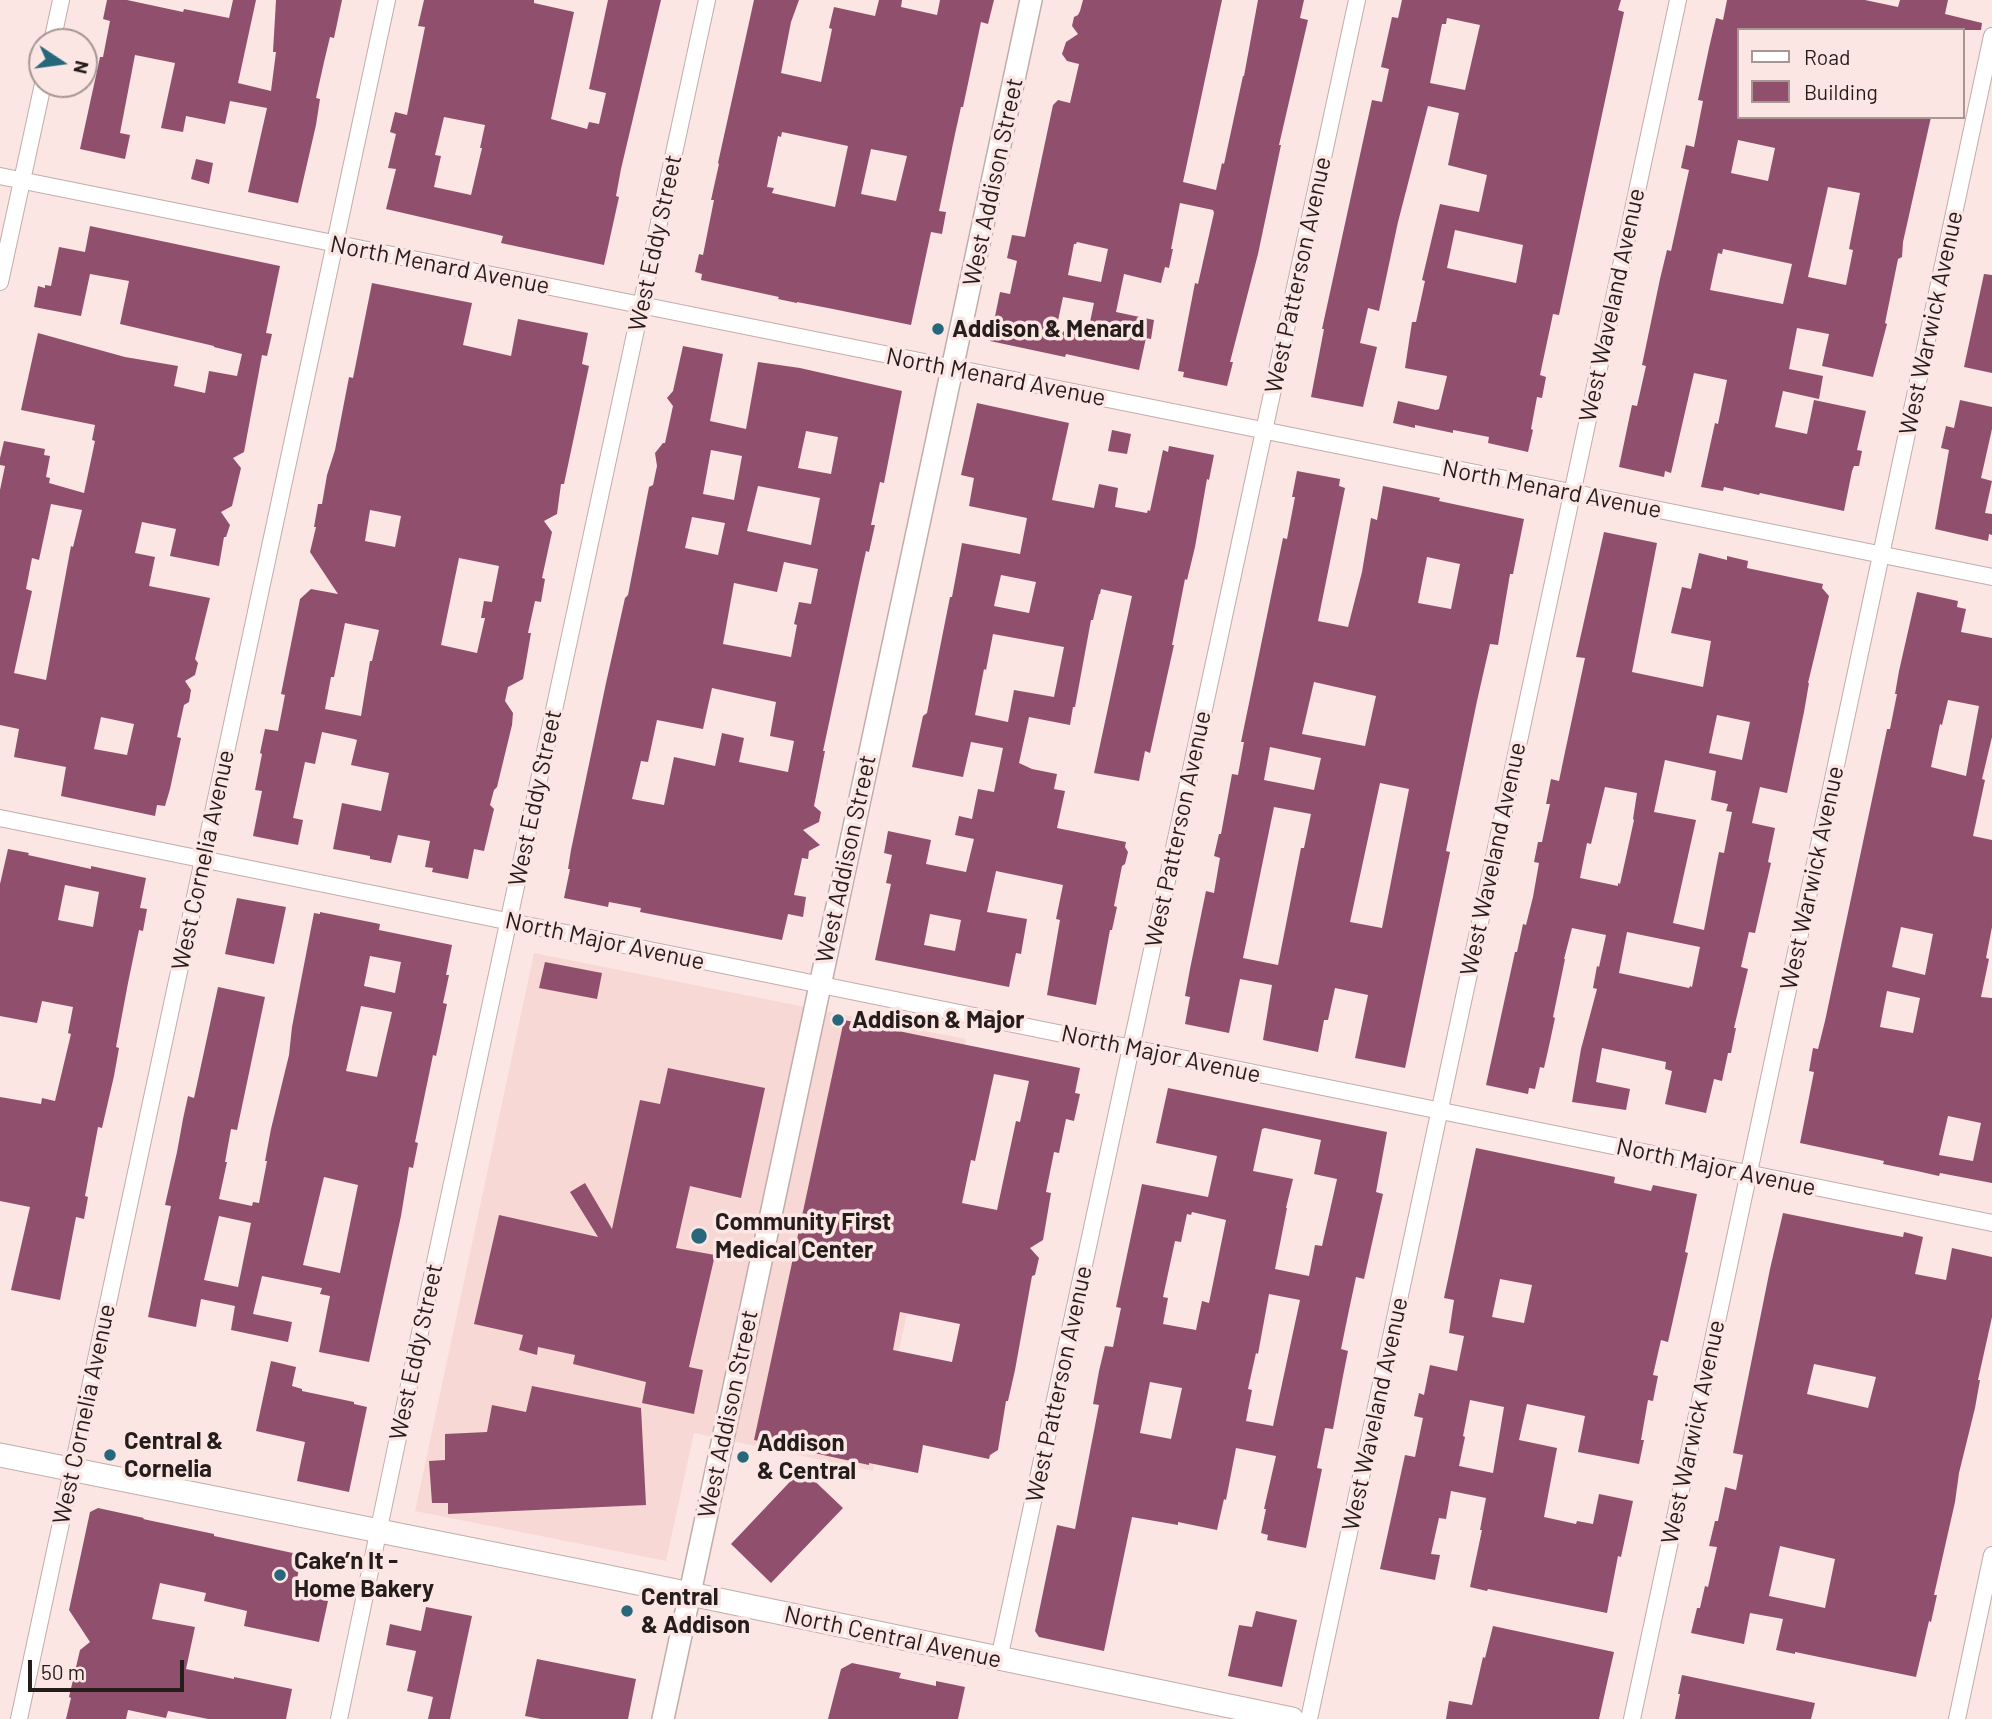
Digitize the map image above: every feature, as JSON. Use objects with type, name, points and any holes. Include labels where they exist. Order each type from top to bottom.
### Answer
[{"type":"main road","name":"North Central Avenue","points":[[0,1455],[1292,1719]]},
{"type":"street","points":[[55,28],[61,0]]},
{"type":"street","name":"West Cornelia Avenue","points":[[19,1719],[387,0]]},
{"type":"street","name":"West Eddy Street","points":[[339,1719],[707,0]]},
{"type":"street","name":"West Addison Street","points":[[663,1719],[1031,0]]},
{"type":"street","name":"West Patterson Avenue","points":[[999,1659],[1357,0]]},
{"type":"street","name":"West Waveland Avenue","points":[[1309,1719],[1678,0]]},
{"type":"street","name":"West Warwick Avenue","points":[[1632,1719],[1992,36]]},
{"type":"street","points":[[0,282],[40,98]]},
{"type":"street","name":"North Menard Avenue","points":[[0,176],[1992,577]]},
{"type":"street","name":"North Major Avenue","points":[[0,818],[1992,1223]]},
{"type":"street","points":[[1957,1719],[1992,1555]]},
{"type":"shaded area","name":"Community First Medical Center","points":[[534,953],[966,1039],[873,1471],[694,1433],[666,1561],[415,1511]]},
{"type":"building","points":[[107,0],[127,0],[229,18],[233,0],[256,0],[238,83],[271,91],[276,52],[273,52],[276,0],[342,0],[334,38],[330,37],[316,98],[320,99],[316,125],[298,203],[248,192],[267,108],[230,101],[225,124],[186,116],[183,132],[161,128],[175,63],[135,55],[120,133],[130,135],[125,159],[80,149],[91,98],[98,98],[98,66],[100,57],[103,57],[110,21],[103,19]]},
{"type":"building","points":[[424,0],[534,0],[534,3],[574,12],[551,119],[587,129],[589,122],[599,124],[606,93],[589,89],[608,0],[661,0],[621,169],[616,196],[619,197],[604,265],[501,243],[503,236],[386,209],[396,169],[388,168],[396,134],[390,132],[395,112],[407,115],[425,27],[418,26]],"holes":[[[444,117],[485,125],[471,195],[434,187],[441,156],[435,155]]]},
{"type":"building","points":[[754,0],[799,0],[791,22],[781,73],[821,82],[834,7],[875,16],[879,0],[902,0],[901,7],[937,15],[940,0],[994,0],[988,24],[981,22],[955,134],[939,211],[946,212],[942,234],[931,232],[911,325],[778,299],[779,297],[701,280],[702,274],[695,272],[699,254],[703,255],[718,163]],"holes":[[[782,132],[848,146],[835,207],[772,193],[774,188],[767,187],[778,136],[781,137]],[[871,149],[907,156],[896,201],[861,194]]]},
{"type":"building","points":[[1083,0],[1222,0],[1183,182],[1216,190],[1244,76],[1258,0],[1304,0],[1300,18],[1308,20],[1279,145],[1258,254],[1230,362],[1233,362],[1227,386],[1183,377],[1184,372],[1178,371],[1195,283],[1198,284],[1214,213],[1213,210],[1180,203],[1169,268],[1165,267],[1161,283],[1124,274],[1116,312],[1154,320],[1151,339],[1146,338],[1139,370],[990,341],[1000,292],[1010,294],[1017,261],[1007,258],[1012,235],[1025,237],[1053,105],[1058,100],[1070,103],[1079,64],[1067,61],[1062,54],[1066,42],[1078,34],[1072,26],[1074,17],[1080,11]],"holes":[[[1077,242],[1108,249],[1101,282],[1068,275],[1074,244]],[[1063,297],[1094,303],[1087,336],[1056,330]]]},
{"type":"building","points":[[1402,0],[1621,0],[1618,10],[1624,12],[1559,315],[1553,314],[1540,375],[1546,377],[1542,398],[1537,397],[1528,452],[1488,443],[1489,437],[1393,423],[1398,401],[1439,409],[1447,376],[1405,368],[1412,322],[1416,322],[1425,281],[1422,280],[1440,204],[1479,212],[1487,175],[1448,165],[1459,113],[1428,106],[1398,222],[1379,311],[1368,308],[1360,343],[1377,347],[1363,407],[1311,397],[1322,329],[1372,100],[1382,102],[1389,69],[1381,67],[1392,17],[1398,18]],"holes":[[[1447,18],[1480,25],[1465,90],[1430,83],[1442,24],[1446,24]],[[1455,230],[1523,245],[1516,283],[1447,268]]]},
{"type":"building","points":[[1727,0],[1865,0],[1898,7],[1900,0],[1948,0],[1945,14],[1982,23],[1981,30],[1736,28],[1736,119],[1931,119],[1902,257],[1898,259],[1885,323],[1887,324],[1873,377],[1822,366],[1829,334],[1797,328],[1789,369],[1823,376],[1819,399],[1783,391],[1775,427],[1807,434],[1814,400],[1866,411],[1857,450],[1862,451],[1859,466],[1854,466],[1852,471],[1844,511],[1760,493],[1759,495],[1724,487],[1723,491],[1701,487],[1727,380],[1694,373],[1671,473],[1665,471],[1664,477],[1619,467],[1632,405],[1637,406],[1646,366],[1642,365],[1660,279],[1667,250],[1671,251],[1689,170],[1681,168],[1686,145],[1694,147],[1703,101],[1698,100],[1716,18],[1723,20]],"holes":[[[1738,140],[1775,148],[1768,181],[1731,173]],[[1828,187],[1860,193],[1849,249],[1853,250],[1846,285],[1808,277]],[[1723,249],[1792,264],[1783,304],[1710,290],[1718,253],[1722,254]]]},
{"type":"building","points":[[196,159],[213,163],[209,184],[191,179]]},
{"type":"building","points":[[90,226],[280,266],[266,333],[272,334],[267,356],[262,355],[244,452],[233,458],[241,468],[232,506],[221,512],[230,525],[224,537],[219,566],[170,556],[176,529],[142,522],[135,553],[155,557],[149,586],[210,598],[195,659],[198,663],[195,675],[185,681],[191,690],[189,702],[184,705],[177,737],[181,738],[170,789],[165,806],[157,805],[155,816],[61,796],[66,767],[14,757],[19,729],[0,725],[0,490],[5,466],[0,465],[0,458],[4,441],[45,449],[44,455],[50,456],[46,477],[50,478],[49,483],[84,493],[95,441],[92,440],[95,425],[21,410],[38,333],[125,357],[178,366],[174,386],[205,393],[209,371],[237,376],[242,354],[120,324],[129,281],[90,274],[81,316],[34,307],[38,286],[51,286],[59,247],[85,252]],"holes":[[[51,504],[82,510],[73,547],[71,546],[46,680],[14,673],[32,591],[26,589],[32,558],[39,560]],[[101,717],[134,724],[127,755],[94,749]]]},
{"type":"building","points":[[1984,274],[1992,275],[1992,373],[1964,367]]},
{"type":"building","points":[[372,283],[472,303],[463,345],[511,356],[518,319],[588,333],[582,364],[589,366],[564,484],[561,484],[557,514],[544,521],[552,532],[542,578],[545,579],[541,602],[535,601],[523,679],[508,687],[505,701],[513,713],[512,725],[490,805],[494,809],[484,851],[474,849],[468,879],[432,872],[433,868],[425,867],[430,841],[398,835],[391,863],[333,849],[342,803],[381,811],[389,773],[351,765],[357,740],[322,732],[315,764],[305,762],[293,818],[303,820],[298,845],[253,836],[262,791],[255,790],[262,754],[260,753],[265,729],[278,731],[285,695],[281,694],[300,599],[311,589],[338,594],[310,552],[318,504],[322,504],[349,377],[353,378]],"holes":[[[370,510],[401,516],[395,547],[365,541]],[[459,558],[499,566],[492,602],[484,601],[481,618],[485,618],[477,653],[441,645]],[[345,623],[379,630],[370,661],[361,716],[325,709],[331,677],[334,677]]]},
{"type":"building","points":[[683,346],[723,354],[710,421],[746,429],[758,362],[800,368],[902,391],[884,483],[880,482],[871,525],[875,525],[869,552],[866,551],[823,751],[814,806],[821,812],[819,822],[803,830],[820,845],[809,851],[808,859],[802,858],[794,895],[806,897],[803,917],[788,914],[782,940],[640,912],[641,908],[609,902],[608,907],[564,898],[571,850],[606,683],[625,598],[628,595],[649,487],[653,485],[657,466],[655,453],[665,443],[673,406],[667,398],[673,391]],"holes":[[[806,431],[838,437],[831,474],[798,468]],[[711,450],[742,456],[734,500],[703,494]],[[758,486],[820,498],[811,545],[747,531]],[[692,517],[725,523],[718,555],[685,548]],[[784,562],[818,569],[811,604],[799,602],[791,657],[723,644],[734,583],[777,592]],[[712,688],[776,702],[770,736],[794,741],[788,772],[739,762],[744,738],[722,733],[715,766],[674,757],[664,805],[632,799],[641,761],[648,762],[657,720],[703,729]]]},
{"type":"building","points":[[1960,400],[1992,407],[1992,429],[1981,478],[1992,481],[1985,513],[1992,514],[1992,535],[1989,534],[1988,541],[1935,529],[1949,450],[1941,448],[1946,426],[1954,428]]},
{"type":"building","points":[[977,403],[1069,423],[1052,500],[1094,508],[1099,484],[1118,488],[1115,507],[1147,513],[1150,511],[1163,450],[1168,452],[1169,446],[1214,455],[1195,547],[1187,580],[1185,579],[1174,645],[1150,753],[1145,751],[1139,781],[1094,773],[1132,596],[1101,589],[1091,620],[1070,725],[1029,717],[1019,763],[1032,769],[1057,774],[1054,789],[1065,791],[1057,828],[1126,842],[1128,852],[1122,866],[1114,906],[1117,907],[1096,1005],[1047,995],[1063,885],[996,871],[987,912],[1027,919],[1021,954],[1016,953],[1009,987],[875,960],[891,884],[886,883],[892,855],[884,853],[888,831],[931,840],[926,864],[966,872],[974,839],[955,835],[959,816],[972,819],[978,789],[994,792],[1003,748],[971,742],[963,777],[912,767],[923,716],[927,713],[962,543],[1020,554],[1027,518],[969,506],[974,478],[961,475]],"holes":[[[1001,575],[1036,582],[1029,613],[994,606]],[[993,634],[1064,647],[1054,697],[1014,690],[1008,722],[975,715],[984,669],[986,670]],[[930,914],[961,920],[955,951],[924,945]]]},
{"type":"building","points":[[1112,430],[1131,434],[1127,454],[1108,451]]},
{"type":"building","points":[[1297,471],[1340,479],[1339,486],[1345,488],[1318,621],[1348,627],[1362,572],[1371,518],[1377,520],[1383,486],[1524,519],[1513,574],[1510,574],[1498,645],[1490,644],[1477,701],[1446,851],[1450,852],[1405,1068],[1355,1058],[1368,995],[1335,988],[1328,1020],[1324,1020],[1318,1052],[1263,1040],[1272,985],[1240,979],[1229,1033],[1185,1024],[1190,997],[1185,996],[1190,969],[1206,891],[1214,893],[1220,858],[1214,856],[1221,834],[1232,774],[1238,775],[1244,742],[1241,742],[1283,538],[1287,539],[1295,497],[1292,497]],"holes":[[[1427,557],[1460,564],[1451,609],[1418,603]],[[1314,682],[1376,696],[1365,746],[1302,734]],[[1270,747],[1321,758],[1314,790],[1264,780]],[[1380,783],[1409,789],[1382,928],[1350,922]],[[1274,807],[1311,814],[1304,848],[1301,848],[1278,965],[1243,958]]]},
{"type":"building","points":[[1604,532],[1657,543],[1632,672],[1703,687],[1711,641],[1671,633],[1682,587],[1691,589],[1699,553],[1727,560],[1727,556],[1748,561],[1747,568],[1823,584],[1822,588],[1829,596],[1808,683],[1787,793],[1760,787],[1752,823],[1775,828],[1768,862],[1771,863],[1755,933],[1749,932],[1741,967],[1748,969],[1731,1053],[1728,1053],[1722,1081],[1714,1079],[1706,1113],[1665,1104],[1672,1071],[1665,1069],[1666,1062],[1602,1048],[1596,1082],[1630,1089],[1626,1110],[1572,1102],[1581,1049],[1597,989],[1593,988],[1597,966],[1599,967],[1606,935],[1572,928],[1544,1068],[1540,1067],[1535,1089],[1529,1088],[1528,1094],[1486,1085],[1515,952],[1533,897],[1539,863],[1534,862],[1538,842],[1542,842],[1550,804],[1546,804],[1551,779],[1559,781],[1585,658],[1576,657]],"holes":[[[1717,715],[1750,722],[1742,760],[1709,753]],[[1665,760],[1716,771],[1711,800],[1728,804],[1726,811],[1732,812],[1724,853],[1719,852],[1704,930],[1673,923],[1696,820],[1654,812]],[[1605,787],[1637,793],[1634,820],[1618,886],[1580,878],[1587,843],[1591,844]],[[1627,932],[1700,947],[1692,987],[1689,988],[1619,973]]]},
{"type":"building","points":[[1917,592],[1958,601],[1957,607],[1966,609],[1961,632],[1992,638],[1992,737],[1973,836],[1992,840],[1992,927],[1981,997],[1992,998],[1992,1183],[1940,1173],[1939,1176],[1800,1143],[1814,1072],[1809,1071],[1813,1048],[1818,1049],[1825,1021],[1887,729],[1890,729],[1899,671]],"holes":[[[1948,700],[1979,706],[1966,776],[1931,767],[1940,724],[1942,725]],[[1901,927],[1933,934],[1925,975],[1892,967]],[[1887,991],[1920,998],[1913,1033],[1880,1027]],[[1948,1116],[1981,1123],[1973,1161],[1939,1155]]]},
{"type":"building","points":[[8,849],[91,869],[91,866],[146,878],[140,908],[147,909],[143,931],[139,930],[128,983],[116,1047],[119,1048],[114,1076],[102,1128],[98,1127],[85,1196],[88,1197],[84,1219],[76,1217],[60,1300],[11,1290],[30,1207],[0,1201],[0,1097],[41,1104],[42,1098],[55,1101],[71,1034],[68,1033],[73,1007],[42,1001],[37,1023],[0,1016],[0,884]],"holes":[[[65,885],[99,892],[93,927],[58,920]]]},
{"type":"building","points":[[237,898],[286,907],[274,964],[225,954]]},
{"type":"building","points":[[314,913],[380,924],[379,930],[452,945],[443,1003],[447,1004],[436,1056],[433,1055],[415,1142],[418,1143],[413,1168],[409,1167],[369,1362],[319,1352],[330,1296],[320,1294],[322,1288],[262,1276],[253,1314],[292,1322],[288,1342],[231,1330],[235,1306],[201,1299],[196,1327],[148,1317],[171,1206],[165,1205],[183,1119],[188,1096],[194,1098],[218,987],[265,997],[237,1130],[231,1129],[219,1199],[252,1206],[253,1202],[259,1203]],"holes":[[[370,956],[401,962],[395,993],[364,986]],[[361,1006],[392,1012],[377,1077],[346,1071]],[[324,1177],[358,1185],[340,1273],[303,1265]],[[219,1216],[251,1223],[238,1287],[204,1280]]]},
{"type":"building","points":[[545,962],[602,973],[597,999],[539,988]]},
{"type":"building","points":[[844,1020],[1080,1068],[1075,1093],[1080,1094],[1074,1121],[1066,1119],[1059,1153],[1054,1152],[1046,1192],[1051,1193],[1043,1240],[1030,1248],[1039,1258],[1035,1275],[1032,1276],[998,1450],[990,1455],[989,1459],[923,1445],[918,1473],[754,1440]],"holes":[[[994,1074],[1029,1081],[1020,1122],[1016,1121],[997,1210],[962,1203],[971,1160],[975,1161]],[[900,1312],[960,1324],[952,1362],[893,1350]]]},
{"type":"building","points":[[668,1068],[765,1088],[741,1198],[690,1186],[676,1248],[715,1255],[689,1367],[703,1370],[694,1414],[642,1403],[646,1382],[573,1364],[575,1355],[538,1347],[537,1355],[519,1350],[523,1335],[474,1324],[499,1215],[598,1237],[570,1192],[585,1183],[612,1229],[640,1100],[660,1104]]},
{"type":"building","points":[[1168,1088],[1387,1132],[1376,1192],[1383,1194],[1364,1279],[1356,1277],[1341,1349],[1348,1351],[1333,1429],[1325,1428],[1317,1468],[1322,1469],[1306,1548],[1267,1540],[1268,1535],[1261,1533],[1276,1456],[1236,1448],[1217,1530],[1132,1517],[1104,1651],[1039,1637],[1035,1631],[1057,1525],[1075,1529],[1099,1405],[1093,1404],[1099,1371],[1105,1346],[1113,1347],[1121,1308],[1116,1307],[1142,1184],[1208,1197],[1217,1156],[1156,1143]],"holes":[[[1262,1129],[1321,1140],[1314,1174],[1337,1179],[1322,1246],[1315,1245],[1309,1276],[1275,1269],[1293,1179],[1253,1171]],[[1192,1212],[1226,1220],[1209,1303],[1202,1301],[1196,1330],[1163,1324],[1168,1298],[1163,1297],[1175,1241],[1181,1242],[1187,1214],[1191,1215]],[[1269,1294],[1300,1300],[1273,1426],[1246,1421],[1252,1390],[1248,1389],[1256,1353],[1258,1354]],[[1150,1382],[1182,1388],[1171,1439],[1140,1433]]]},
{"type":"building","points":[[1476,1148],[1615,1177],[1614,1183],[1651,1191],[1653,1185],[1697,1194],[1685,1252],[1688,1253],[1668,1342],[1661,1340],[1653,1375],[1658,1376],[1653,1401],[1648,1400],[1639,1464],[1578,1452],[1585,1416],[1527,1404],[1519,1440],[1557,1448],[1544,1517],[1576,1524],[1577,1521],[1593,1524],[1599,1494],[1633,1501],[1621,1557],[1618,1556],[1607,1613],[1470,1587],[1486,1498],[1451,1491],[1446,1519],[1439,1518],[1431,1554],[1440,1555],[1435,1580],[1380,1569],[1405,1455],[1415,1457],[1423,1418],[1414,1416],[1419,1393],[1424,1395],[1430,1365],[1457,1371],[1464,1336],[1449,1333],[1454,1300],[1444,1298]],"holes":[[[1500,1279],[1532,1285],[1524,1323],[1492,1317]],[[1470,1400],[1504,1407],[1493,1473],[1459,1466]]]},
{"type":"building","points":[[1783,1213],[1903,1237],[1904,1232],[1923,1237],[1915,1274],[1946,1280],[1952,1248],[1992,1257],[1992,1317],[1934,1595],[1937,1595],[1916,1677],[1776,1650],[1783,1619],[1750,1613],[1744,1644],[1691,1633],[1705,1586],[1708,1587],[1717,1547],[1709,1546],[1715,1521],[1718,1521],[1725,1487],[1736,1490],[1743,1455],[1733,1453]],"holes":[[[1814,1364],[1876,1377],[1868,1408],[1807,1394]],[[1780,1546],[1835,1559],[1825,1608],[1769,1596]]]},
{"type":"building","points":[[271,1361],[296,1367],[292,1386],[302,1391],[367,1407],[349,1492],[297,1481],[305,1442],[256,1431]]},
{"type":"building","points":[[532,1386],[641,1408],[646,1505],[448,1514],[448,1503],[432,1503],[429,1461],[445,1460],[445,1434],[487,1432],[492,1405],[526,1412]]},
{"type":"building","points":[[802,1469],[843,1508],[771,1583],[731,1544]]},
{"type":"building","points":[[98,1508],[302,1555],[294,1593],[328,1601],[319,1642],[244,1626],[247,1611],[204,1601],[206,1593],[160,1583],[152,1619],[195,1627],[186,1669],[292,1689],[286,1719],[208,1719],[168,1711],[166,1718],[128,1710],[126,1719],[66,1719],[80,1650],[90,1642],[69,1610],[90,1512]]},
{"type":"building","points":[[426,1607],[472,1616],[450,1719],[428,1719],[433,1697],[407,1691],[416,1651],[386,1645],[390,1624],[421,1631]]},
{"type":"building","points":[[1256,1611],[1297,1620],[1282,1687],[1228,1676],[1239,1625],[1252,1627]]},
{"type":"building","points":[[1493,1626],[1614,1652],[1599,1719],[1446,1719],[1449,1701],[1472,1705]]},
{"type":"building","points":[[537,1659],[636,1679],[628,1719],[541,1719],[525,1716]]},
{"type":"building","points":[[852,1663],[901,1673],[899,1678],[936,1686],[936,1681],[965,1687],[958,1719],[828,1719],[841,1669]]},
{"type":"building","points":[[1682,1675],[1815,1703],[1811,1719],[1675,1719]]},
{"type":"place","name":"Addison & Menard","points":[[938,329]]},
{"type":"place","name":"Addison & Major","points":[[838,1020]]},
{"type":"place","name":"Community First Medical Center","points":[[699,1236]]},
{"type":"place","name":"Central & Cornelia","points":[[110,1455]]},
{"type":"place","name":"Addison & Central","points":[[743,1457]]},
{"type":"place","name":"Cake’n It - Home Bakery","points":[[280,1575]]},
{"type":"place","name":"Central & Addison","points":[[627,1611]]}]
